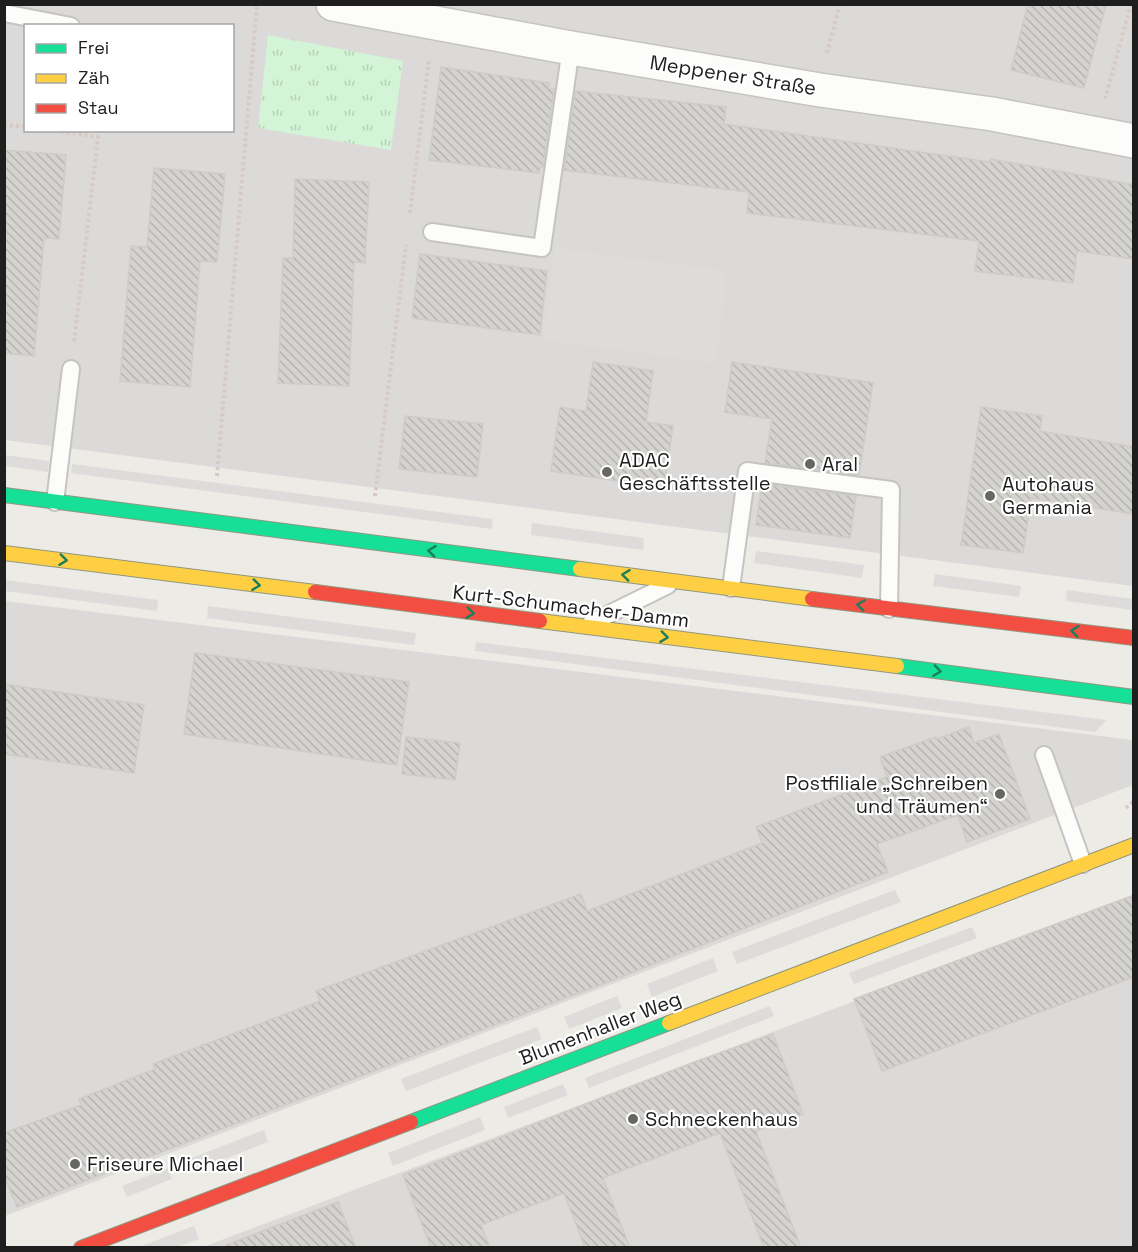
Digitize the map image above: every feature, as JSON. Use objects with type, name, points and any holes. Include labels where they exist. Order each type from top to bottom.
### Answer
[{"type":"main road","name":"Kurt-Schumacher-Damm","points":[[4,495],[889,609],[1134,638]]},
{"type":"main road","name":"Kurt-Schumacher-Damm","points":[[4,553],[1134,697]]},
{"type":"main road","name":"Blumenhaller Weg","points":[[81,1248],[1134,845]]},
{"type":"street","name":"Meppener Straße","points":[[333,4],[571,48],[820,90],[993,114],[1134,141]]},
{"type":"lane","points":[[4,14],[60,24]]},
{"type":"lane","points":[[432,232],[542,248],[571,48]]},
{"type":"lane","points":[[55,502],[71,369]]},
{"type":"lane","points":[[731,588],[747,471],[891,490],[889,609]]},
{"type":"lane","points":[[582,627],[675,581]]},
{"type":"lane","points":[[1044,755],[1083,864]]},
{"type":"path","points":[[217,476],[257,4]]},
{"type":"path","points":[[820,90],[827,50],[840,4]]},
{"type":"path","points":[[1096,134],[1131,4]]},
{"type":"path","points":[[409,224],[434,24]]},
{"type":"path","points":[[4,125],[24,128]]},
{"type":"path","points":[[63,132],[98,137],[71,369]]},
{"type":"path","points":[[375,496],[407,236]]},
{"type":"shaded area","points":[[5,5],[1133,5],[1133,586],[5,440]]},
{"type":"shaded area","points":[[555,248],[727,271],[716,363],[543,340]]},
{"type":"shaded area","points":[[5,455],[49,461],[48,472],[5,466]]},
{"type":"shaded area","points":[[72,464],[493,519],[492,529],[71,473]]},
{"type":"shaded area","points":[[532,523],[644,538],[643,550],[531,535]]},
{"type":"shaded area","points":[[756,551],[864,565],[862,578],[754,563]]},
{"type":"shaded area","points":[[935,574],[1021,586],[1019,597],[933,586]]},
{"type":"shaded area","points":[[5,580],[158,600],[157,611],[5,591]]},
{"type":"shaded area","points":[[1067,590],[1133,599],[1133,610],[1066,601]]},
{"type":"shaded area","points":[[5,601],[1133,740],[1133,785],[5,1216]]},
{"type":"shaded area","points":[[208,606],[416,633],[414,645],[207,618]]},
{"type":"shaded area","points":[[476,642],[1107,720],[1095,732],[475,651]]},
{"type":"shaded area","points":[[895,890],[901,902],[737,964],[732,952]]},
{"type":"shaded area","points":[[1133,896],[1133,1247],[203,1247]]},
{"type":"shaded area","points":[[972,927],[977,938],[854,984],[849,973]]},
{"type":"shaded area","points":[[713,958],[718,971],[652,997],[647,984]]},
{"type":"shaded area","points":[[617,996],[622,1008],[569,1029],[564,1017]]},
{"type":"shaded area","points":[[770,1006],[774,1016],[589,1088],[585,1078]]},
{"type":"shaded area","points":[[537,1027],[542,1039],[406,1091],[401,1079]]},
{"type":"shaded area","points":[[563,1084],[568,1095],[508,1118],[504,1107]]},
{"type":"shaded area","points":[[480,1117],[485,1130],[393,1166],[388,1153]]},
{"type":"shaded area","points":[[264,1130],[268,1142],[194,1171],[189,1159]]},
{"type":"shaded area","points":[[168,1168],[172,1179],[127,1197],[122,1186]]},
{"type":"shaded area","points":[[194,1226],[199,1239],[177,1247],[139,1247]]},
{"type":"green space","points":[[268,35],[403,61],[391,150],[258,128]]},
{"type":"building","points":[[1028,4],[1106,4],[1084,88],[1011,70]]},
{"type":"building","points":[[441,67],[549,83],[548,88],[554,89],[543,167],[540,167],[539,173],[429,160]]},
{"type":"building","points":[[575,91],[726,107],[724,124],[990,162],[991,159],[1134,185],[1134,259],[1077,251],[1073,283],[975,271],[979,241],[747,213],[749,192],[564,170]]},
{"type":"building","points":[[4,150],[66,155],[59,239],[44,238],[34,356],[4,353]]},
{"type":"building","points":[[154,168],[225,174],[217,262],[200,261],[190,387],[120,381],[131,246],[147,247]]},
{"type":"building","points":[[295,179],[369,182],[365,263],[354,262],[349,386],[278,383],[283,258],[293,258]]},
{"type":"building","points":[[420,254],[547,271],[540,335],[412,318]]},
{"type":"building","points":[[593,362],[653,371],[646,422],[673,426],[664,488],[551,471],[560,407],[586,411]]},
{"type":"building","points":[[732,362],[873,383],[859,475],[765,463],[772,419],[725,412]]},
{"type":"building","points":[[981,407],[1042,416],[1040,431],[1134,447],[1134,514],[1031,498],[1023,553],[961,545]]},
{"type":"building","points":[[405,416],[483,424],[477,477],[399,469]]},
{"type":"building","points":[[762,484],[856,496],[850,538],[756,525]]},
{"type":"building","points":[[195,653],[409,682],[397,765],[184,734]]},
{"type":"building","points":[[4,684],[144,705],[134,773],[4,754]]},
{"type":"building","points":[[969,727],[974,743],[999,734],[1030,819],[967,842],[958,815],[877,844],[888,872],[613,980],[17,1207],[4,1176],[4,1133],[81,1105],[79,1099],[155,1069],[153,1064],[320,1001],[316,991],[581,894],[587,911],[762,843],[756,827],[887,777],[880,757]]},
{"type":"building","points":[[406,737],[460,743],[455,780],[402,774]]},
{"type":"building","points":[[1134,895],[1134,977],[882,1071],[854,999]]},
{"type":"building","points":[[773,1034],[803,1114],[756,1131],[801,1248],[764,1248],[720,1133],[603,1178],[630,1248],[585,1248],[564,1193],[481,1225],[490,1248],[431,1248],[403,1175],[697,1061]]},
{"type":"building","points":[[338,1202],[356,1248],[226,1248],[226,1245]]},
{"type":"traffic: fast","points":[[4,495],[580,569]]},
{"type":"traffic: fast","points":[[897,666],[1134,697]]},
{"type":"traffic: fast","points":[[411,1122],[669,1023]]},
{"type":"traffic: slow","points":[[4,553],[315,592]]},
{"type":"traffic: slow","points":[[580,569],[812,599]]},
{"type":"traffic: slow","points":[[540,621],[897,666]]},
{"type":"traffic: slow","points":[[669,1023],[1134,845]]},
{"type":"traffic: jam","points":[[315,592],[540,621]]},
{"type":"traffic: jam","points":[[812,599],[1134,638]]},
{"type":"traffic: jam","points":[[81,1248],[411,1122]]},
{"type":"place","name":"Aral","points":[[810,464]]},
{"type":"place","name":"ADAC Geschäftsstelle","points":[[607,472]]},
{"type":"place","name":"Autohaus Germania","points":[[990,496]]},
{"type":"place","name":"Postfiliale „Schreiben und Träumen“","points":[[1000,794]]},
{"type":"place","name":"Schneckenhaus","points":[[633,1119]]},
{"type":"place","name":"Friseure Michael","points":[[75,1164]]}]
